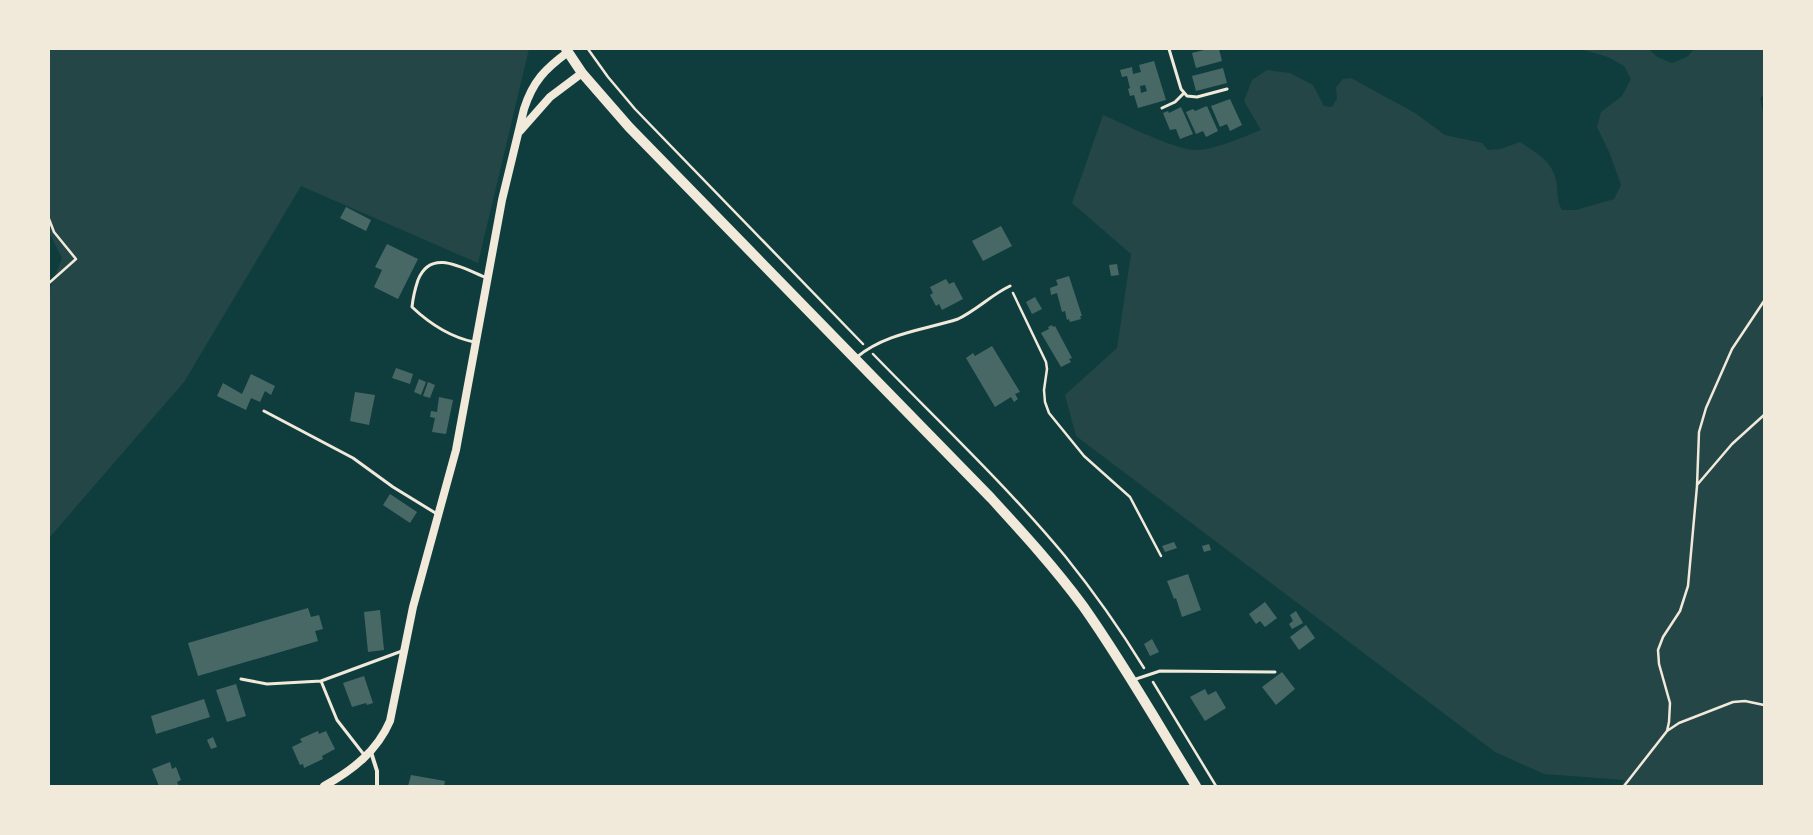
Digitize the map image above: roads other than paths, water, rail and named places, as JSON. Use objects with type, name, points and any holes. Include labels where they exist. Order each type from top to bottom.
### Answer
[{"type":"main road","points":[[324,786],[344,774],[368,755],[385,731],[391,716],[421,575],[456,450],[505,187],[520,131],[524,109],[534,84],[549,66],[567,50],[582,73],[658,158],[991,498],[1033,544],[1083,606],[1132,681],[1196,786]]},
{"type":"main road","points":[[520,131],[550,97],[582,73]]},
{"type":"street","points":[[368,755],[377,770],[377,786]]},
{"type":"lane","points":[[1169,49],[1180,85],[1184,93],[1188,96],[1197,97],[1227,89]]},
{"type":"lane","points":[[1162,108],[1175,102],[1184,93]]},
{"type":"lane","points":[[476,343],[458,338],[425,319],[412,307],[413,295],[421,273],[428,265],[438,262],[447,263],[488,278]]},
{"type":"lane","points":[[854,359],[884,340],[947,322],[967,314],[988,297],[1010,286]]},
{"type":"lane","points":[[264,412],[353,458],[393,487],[438,515]]},
{"type":"lane","points":[[240,679],[267,684],[321,681],[404,650]]},
{"type":"lane","points":[[1132,681],[1160,671],[1275,672]]},
{"type":"lane","points":[[321,681],[337,720],[368,755]]}]
